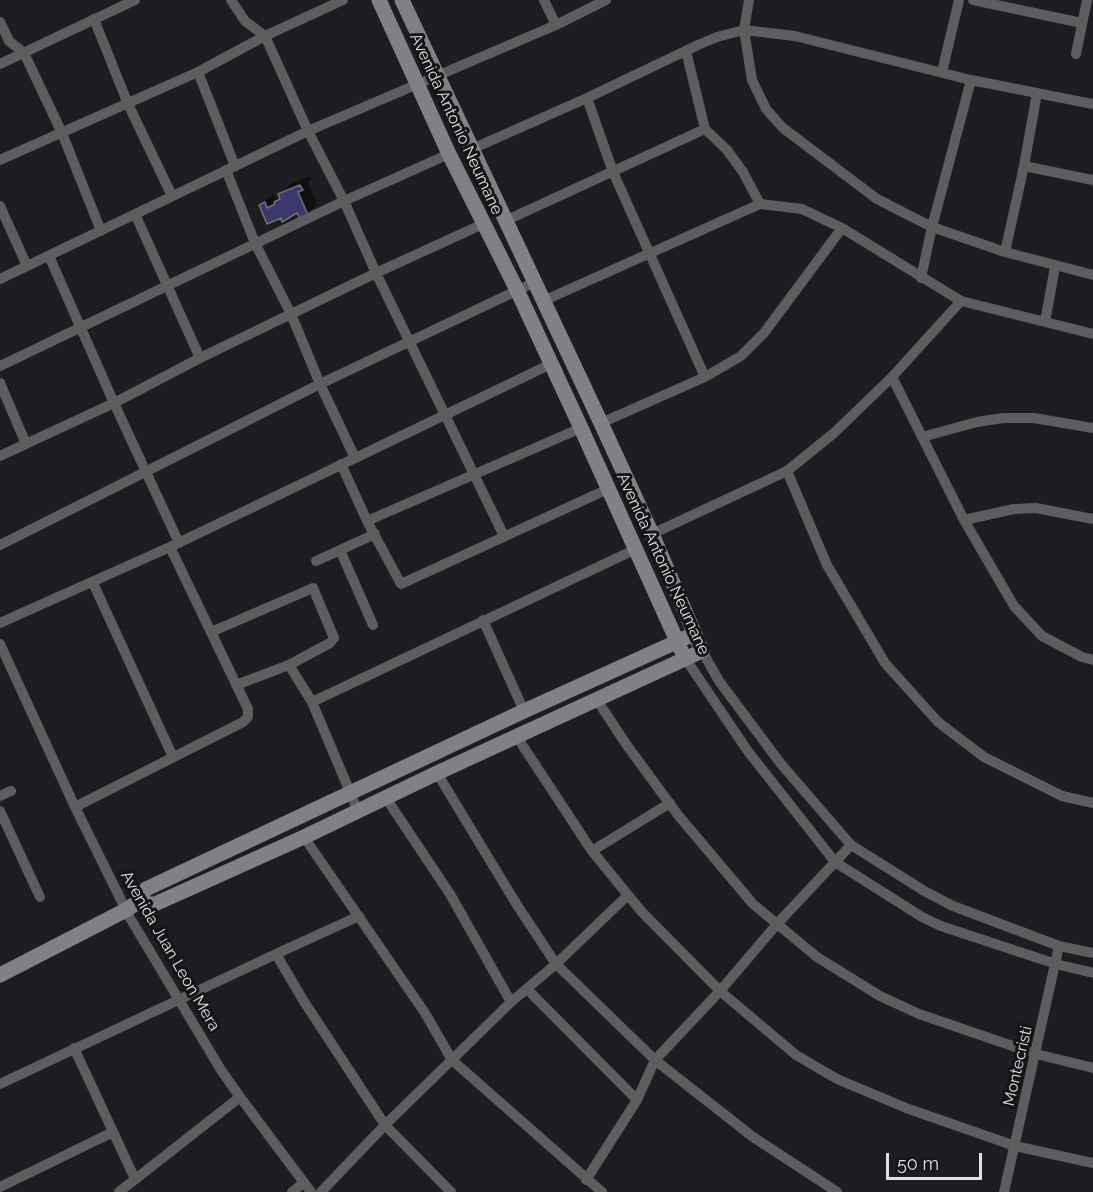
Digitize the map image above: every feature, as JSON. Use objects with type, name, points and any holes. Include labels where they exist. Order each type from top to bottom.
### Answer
[{"type":"street","points":[[0,64],[135,0]]},
{"type":"street","points":[[231,0],[245,21],[265,36],[308,131],[344,201],[376,273],[504,536]]},
{"type":"street","points":[[0,160],[198,72],[265,36],[343,0]]},
{"type":"street","name":"Avenida Antonio Neumane","points":[[379,0],[449,154],[517,290],[685,658],[747,750],[835,862],[940,926],[1056,964],[1093,973]]},
{"type":"street","name":"Avenida Antonio Neumane","points":[[402,0],[601,423],[652,534],[694,634],[719,681],[781,764],[851,845],[926,892],[953,906],[1059,946],[1093,953]]},
{"type":"street","points":[[544,0],[556,25]]},
{"type":"street","points":[[0,279],[308,131],[556,25],[606,0]]},
{"type":"street","points":[[749,0],[744,30],[752,80],[766,109],[783,128],[877,199],[932,227],[1055,267],[1093,275]]},
{"type":"street","points":[[942,72],[959,0]]},
{"type":"street","points":[[973,0],[1006,4],[1083,23]]},
{"type":"street","points":[[1076,54],[1087,0]]},
{"type":"street","points":[[94,19],[128,104],[172,196]]},
{"type":"street","points":[[0,22],[9,41],[24,53],[62,133],[101,231]]},
{"type":"street","points":[[472,149],[717,37],[744,30],[795,36],[971,80],[1093,104]]},
{"type":"street","points":[[687,51],[705,129],[727,150],[743,172],[760,204]]},
{"type":"street","points":[[198,72],[255,243],[291,314],[320,384],[355,458]]},
{"type":"street","points":[[921,278],[932,227],[971,80]]},
{"type":"street","points":[[1005,252],[1037,93]]},
{"type":"street","points":[[587,98],[613,172],[705,377]]},
{"type":"street","points":[[507,220],[705,129]]},
{"type":"street","points":[[0,366],[255,243],[449,154]]},
{"type":"street","points":[[1024,166],[1093,180]]},
{"type":"street","points":[[543,301],[760,204],[802,209],[842,228],[961,301],[1093,334]]},
{"type":"street","points":[[0,206],[27,266]]},
{"type":"street","points":[[135,214],[200,358]]},
{"type":"street","points":[[0,456],[114,403],[200,358],[376,273],[483,224]]},
{"type":"street","points":[[601,423],[705,377],[741,356],[764,333],[842,228]]},
{"type":"street","points":[[49,256],[146,472],[211,632],[248,709],[248,717],[243,722],[75,807]]},
{"type":"street","points":[[1045,322],[1055,267]]},
{"type":"street","points":[[0,544],[409,340],[535,282]]},
{"type":"street","points":[[652,534],[787,471],[834,434],[892,376],[961,301]]},
{"type":"street","points":[[0,623],[175,545],[551,364]]},
{"type":"street","points":[[892,376],[963,519],[1014,606],[1042,636],[1082,657],[1093,660]]},
{"type":"street","points":[[0,383],[26,444]]},
{"type":"street","points":[[922,436],[1003,418],[1034,418],[1093,428]]},
{"type":"street","points":[[367,521],[581,428]]},
{"type":"street","points":[[342,464],[367,521],[401,584],[608,489]]},
{"type":"street","points":[[787,471],[827,564],[873,644],[885,663],[938,722],[984,758],[1062,796],[1093,803]]},
{"type":"street","points":[[963,519],[1014,509],[1036,508],[1093,519]]},
{"type":"street","points":[[316,561],[375,534]]},
{"type":"street","points":[[312,702],[636,549]]},
{"type":"street","points":[[340,550],[373,625]]},
{"type":"street","points":[[93,583],[173,757]]},
{"type":"street","points":[[211,632],[312,588],[334,638],[330,643],[289,665],[236,685]]},
{"type":"street","points":[[483,620],[524,711]]},
{"type":"street","points":[[131,908],[147,889],[350,792],[694,634]]},
{"type":"street","name":"Avenida Juan Leon Mera","points":[[0,644],[75,807],[180,1000],[240,1097],[307,1188]]},
{"type":"street","points":[[0,975],[131,908],[155,904],[304,837],[702,651]]},
{"type":"street","points":[[289,665],[312,702],[358,811]]},
{"type":"street","points":[[597,700],[670,803],[753,904],[817,957],[880,996],[919,1014],[1036,1054],[1093,1068]]},
{"type":"street","points":[[518,737],[592,851],[641,911],[720,991],[796,1055],[837,1080],[906,1108],[1015,1146],[1093,1163]]},
{"type":"street","points":[[437,773],[517,905],[556,964],[655,1060],[753,1137],[837,1192]]},
{"type":"street","points":[[0,796],[11,791]]},
{"type":"street","points":[[386,798],[450,894],[511,1002]]},
{"type":"street","points":[[592,851],[670,803]]},
{"type":"street","points":[[0,811],[40,897]]},
{"type":"street","points":[[304,837],[425,1013],[452,1060],[602,1192]]},
{"type":"street","points":[[586,1180],[637,1100],[655,1060],[851,845]]},
{"type":"street","points":[[321,1192],[385,1125],[511,1002],[556,964],[628,895]]},
{"type":"street","points":[[0,1084],[360,916]]},
{"type":"street","name":"Montecristi","points":[[1004,1192],[1059,946]]},
{"type":"street","points":[[276,954],[303,1000],[385,1125],[451,1192]]},
{"type":"street","points":[[527,989],[637,1100]]},
{"type":"street","points":[[74,1048],[135,1179]]},
{"type":"street","points":[[119,1192],[240,1097]]},
{"type":"street","points":[[0,1186],[113,1132]]},
{"type":"street","points":[[292,1192],[307,1188]]},
{"type":"building","points":[[300,185],[303,190],[298,192],[308,215],[300,218],[297,213],[282,222],[281,218],[267,224],[259,205],[265,202],[267,208],[280,199],[278,194]]}]
